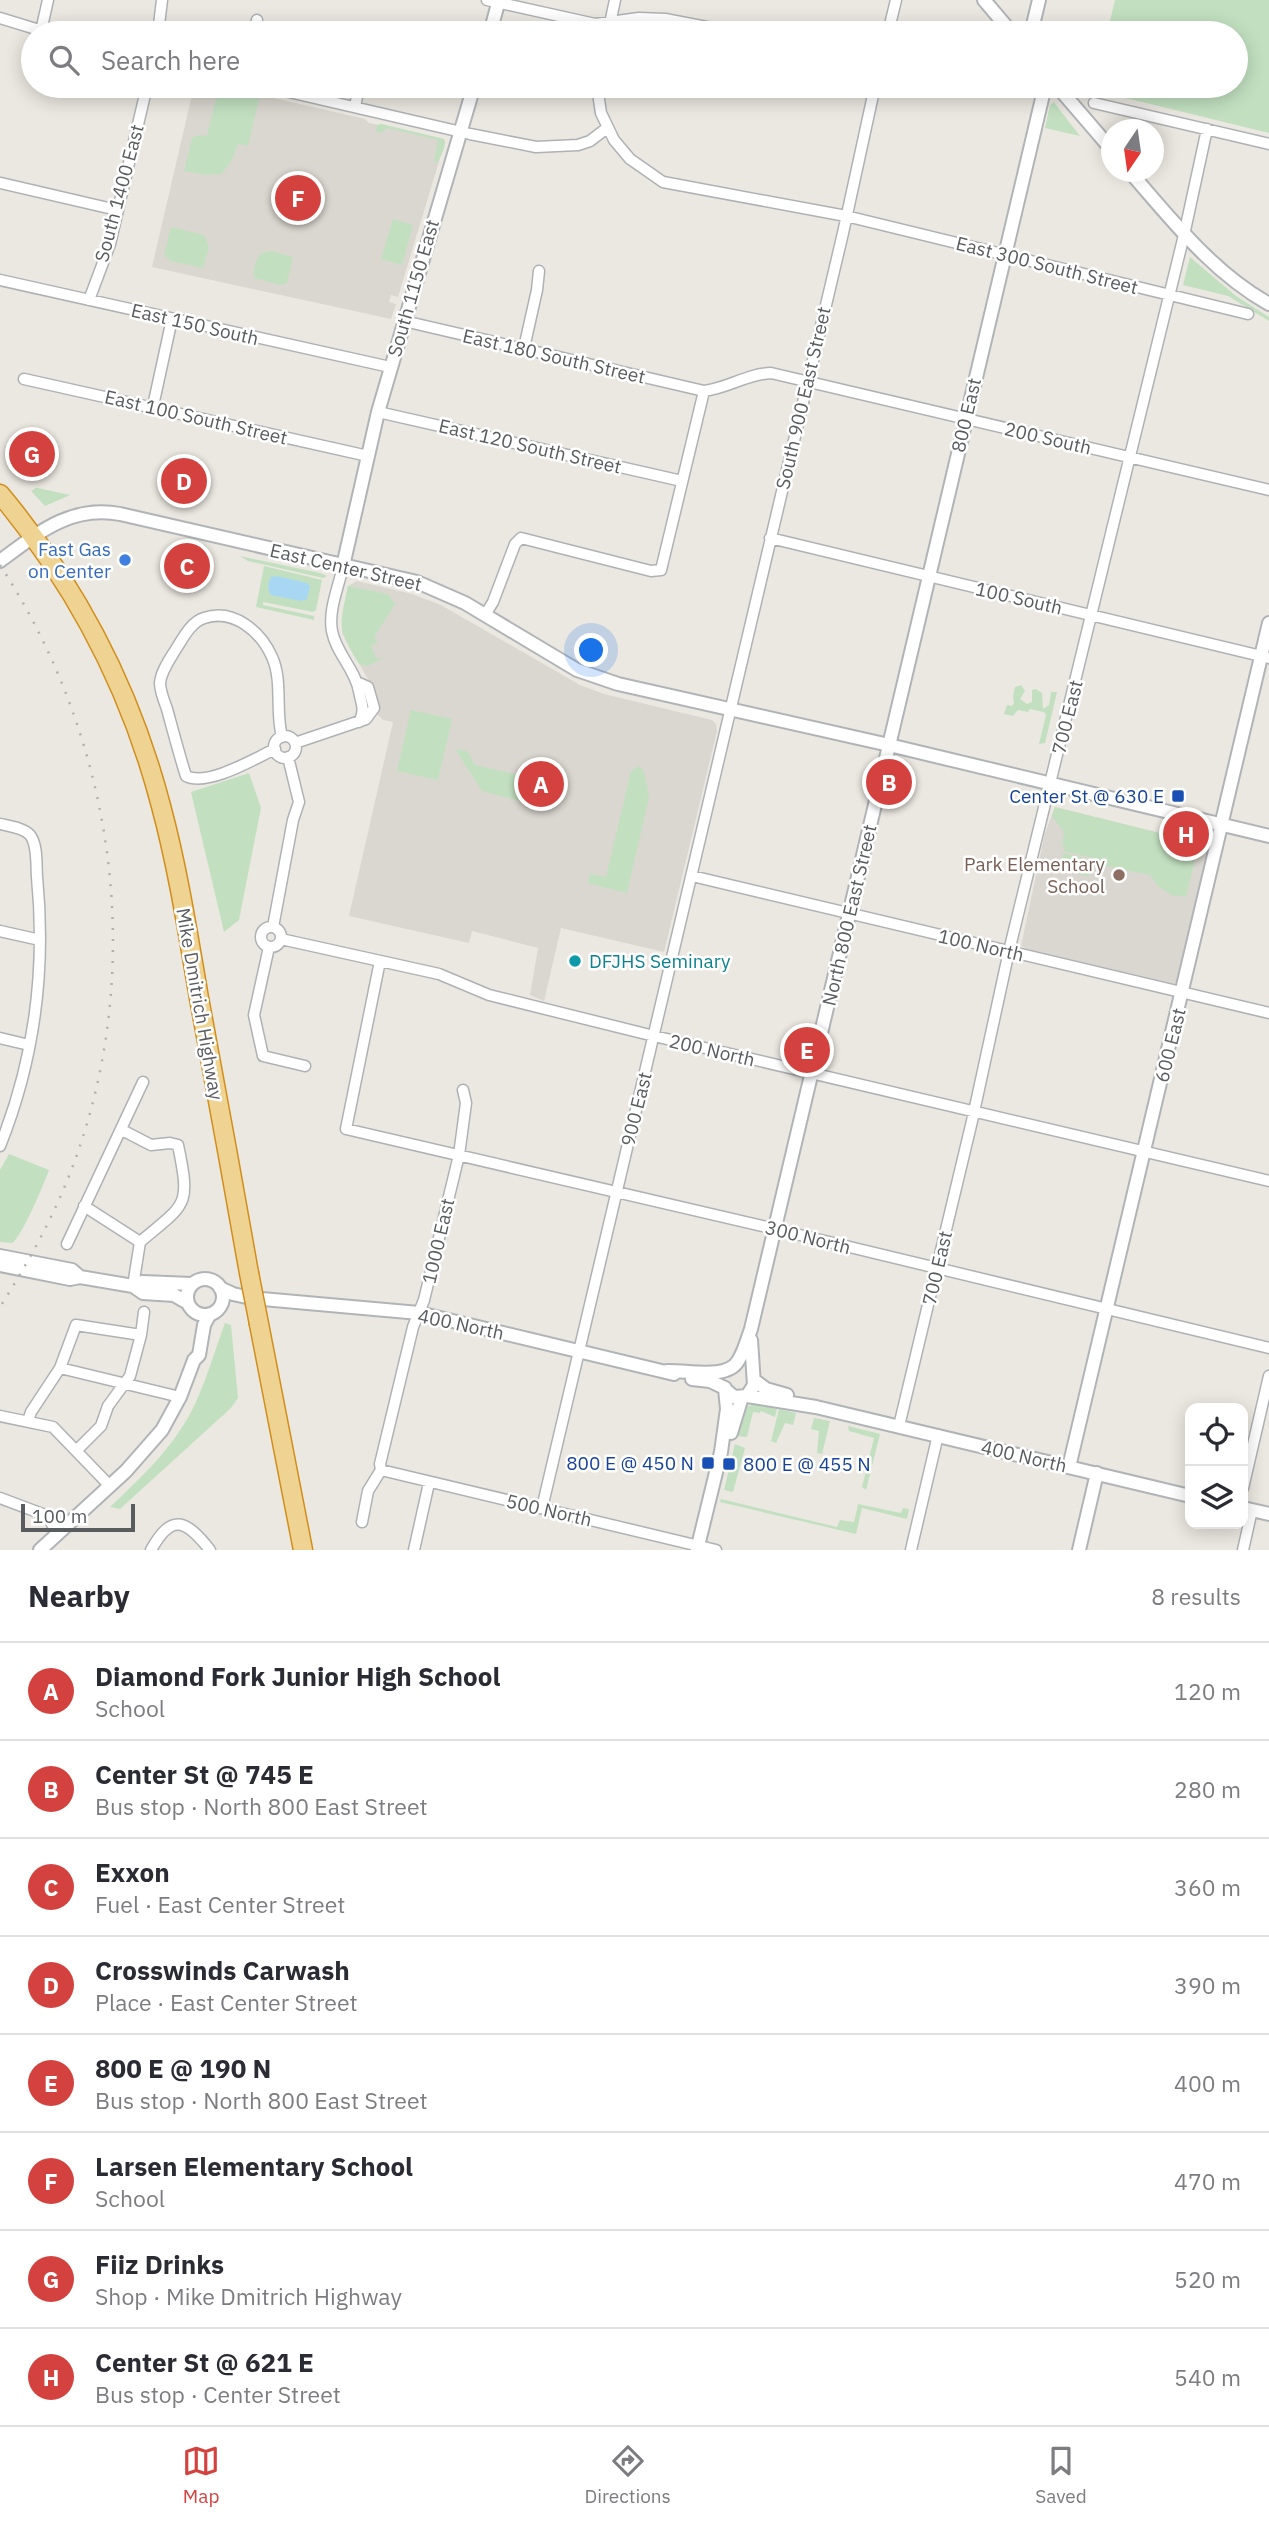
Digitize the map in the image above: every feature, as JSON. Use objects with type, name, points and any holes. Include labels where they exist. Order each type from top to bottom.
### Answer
[{"type":"highway","name":"Mike Dmitrich Highway","points":[[0,494],[28,542],[69,589],[108,660],[130,712],[159,798],[177,873],[303,1550]]},
{"type":"main road","points":[[984,0],[1002,21]]},
{"type":"main road","points":[[1034,21],[1039,0]]},
{"type":"main road","points":[[491,21],[495,1]]},
{"type":"main road","name":"South 1150 East","points":[[343,566],[377,412],[470,98]]},
{"type":"main road","name":"800 East","points":[[889,745],[1042,98]]},
{"type":"main road","points":[[1067,98],[1101,138]]},
{"type":"main road","points":[[1139,182],[1184,234],[1227,275],[1269,304]]},
{"type":"main road","name":"East Center Street","points":[[0,561],[75,514],[106,512],[430,587],[485,615],[567,665],[602,680],[1269,836]]},
{"type":"main road","name":"600 East","points":[[1069,1467],[1221,825],[1265,657],[1269,623]]},
{"type":"main road","name":"North 800 East Street","points":[[751,1329],[889,745]]},
{"type":"main road","points":[[0,1256],[72,1270],[80,1277]]},
{"type":"main road","points":[[0,1265],[69,1279],[80,1277],[133,1286],[143,1293],[174,1295],[201,1315],[251,1298]]},
{"type":"main road","points":[[133,1286],[142,1282],[192,1284],[207,1280],[233,1294],[251,1298]]},
{"type":"main road","points":[[192,1284],[188,1293],[194,1334],[191,1354],[194,1360]]},
{"type":"main road","points":[[40,1550],[110,1486],[157,1436],[180,1397],[200,1350],[204,1325],[222,1299],[220,1288]]},
{"type":"main road","name":"400 North","points":[[251,1298],[419,1313],[667,1371]]},
{"type":"main road","points":[[698,1548],[721,1452],[727,1409],[724,1379],[742,1354],[751,1329]]},
{"type":"main road","points":[[721,1452],[730,1437],[736,1411],[753,1388],[751,1329]]},
{"type":"main road","points":[[667,1371],[703,1373],[743,1368],[766,1389],[808,1401],[816,1407]]},
{"type":"main road","points":[[667,1371],[710,1381],[734,1397],[816,1407]]},
{"type":"main road","name":"400 North","points":[[816,1407],[1185,1495]]},
{"type":"main road","points":[[1079,1550],[1097,1473]]},
{"type":"main road","points":[[1248,1509],[1269,1514]]},
{"type":"street","points":[[46,21],[48,0]]},
{"type":"street","points":[[159,21],[162,0]]},
{"type":"street","points":[[610,21],[615,0]]},
{"type":"street","points":[[891,21],[896,0]]},
{"type":"street","points":[[495,1],[582,21]]},
{"type":"street","points":[[0,18],[21,25]]},
{"type":"street","points":[[630,21],[639,18],[675,21]]},
{"type":"street","name":"South 1400 East","points":[[89,300],[110,244],[144,98]]},
{"type":"street","points":[[316,98],[460,132],[551,148],[590,141],[607,128],[599,98]]},
{"type":"street","points":[[355,107],[357,98]]},
{"type":"street","name":"South 900 East Street","points":[[730,710],[872,98]]},
{"type":"street","points":[[1094,103],[1269,144]]},
{"type":"street","name":"East 300 South Street","points":[[607,128],[630,159],[663,182],[846,216],[1248,314]]},
{"type":"street","name":"700 East","points":[[899,1426],[1009,951],[1207,130]]},
{"type":"street","points":[[1,183],[117,210]]},
{"type":"street","points":[[524,348],[539,271]]},
{"type":"street","name":"East 150 South","points":[[0,280],[390,368]]},
{"type":"street","points":[[153,407],[172,319]]},
{"type":"street","name":"East 180 South Street","points":[[404,321],[704,391]]},
{"type":"street","name":"200 South","points":[[704,391],[718,389],[745,377],[764,374],[1269,490]]},
{"type":"street","name":"East 100 South Street","points":[[24,379],[368,456]]},
{"type":"street","points":[[485,615],[494,603],[518,539],[651,571],[661,570],[704,391]]},
{"type":"street","name":"East 120 South Street","points":[[377,412],[682,481]]},
{"type":"street","name":"100 South","points":[[770,538],[1265,657]]},
{"type":"street","points":[[295,743],[359,722],[364,707],[359,683],[332,632],[331,614],[343,566]]},
{"type":"street","points":[[275,749],[208,779],[187,776],[160,684],[167,663],[187,632],[205,618],[230,618],[246,624],[260,636],[276,670],[278,722],[282,737]]},
{"type":"street","name":"900 East","points":[[542,1508],[730,710]]},
{"type":"street","points":[[282,737],[291,738],[295,743],[294,753],[288,757],[278,755],[275,749],[275,742],[282,737]]},
{"type":"street","points":[[273,928],[293,820],[299,802],[288,757]]},
{"type":"street","points":[[0,824],[18,828],[30,835],[40,904],[35,1017],[13,1114],[0,1146]]},
{"type":"street","name":"100 North","points":[[692,876],[1269,1013]]},
{"type":"street","points":[[273,928],[278,930],[281,939],[275,946],[269,947],[262,937],[264,931],[273,928]]},
{"type":"street","points":[[0,931],[40,940]]},
{"type":"street","name":"200 North","points":[[281,939],[439,974],[513,1002],[1269,1181]]},
{"type":"street","points":[[269,947],[254,1015],[263,1056],[305,1066]]},
{"type":"street","name":"300 North","points":[[380,961],[346,1129],[1269,1348]]},
{"type":"street","points":[[0,1038],[29,1045]]},
{"type":"street","points":[[67,1244],[143,1082]]},
{"type":"street","name":"1000 East","points":[[362,1522],[368,1491],[381,1470],[380,1464],[413,1327],[419,1313],[458,1155],[466,1103],[463,1090]]},
{"type":"street","points":[[122,1130],[152,1144],[178,1145],[185,1198],[179,1210],[140,1242],[133,1286]]},
{"type":"street","points":[[84,1206],[140,1242]]},
{"type":"street","points":[[77,1450],[101,1426],[108,1406],[130,1376],[144,1312]]},
{"type":"street","points":[[28,1421],[60,1368],[76,1325],[141,1335]]},
{"type":"street","points":[[60,1368],[180,1397]]},
{"type":"street","points":[[1248,1466],[1269,1376]]},
{"type":"street","points":[[0,1416],[53,1427],[110,1486]]},
{"type":"street","points":[[911,1550],[938,1435]]},
{"type":"street","name":"500 North","points":[[381,1470],[698,1548],[716,1550]]},
{"type":"street","points":[[414,1550],[429,1483]]},
{"type":"street","points":[[0,1499],[48,1516],[57,1534]]},
{"type":"street","points":[[151,1550],[162,1531],[176,1524],[184,1525],[198,1535],[210,1550]]},
{"type":"street","points":[[1243,1550],[1245,1529]]},
{"type":"shaded area","points":[[191,98],[274,98],[444,139],[398,297],[391,295],[389,302],[396,304],[391,319],[152,267]]},
{"type":"shaded area","points":[[357,581],[412,594],[441,605],[580,685],[604,694],[712,720],[716,724],[717,731],[664,952],[561,928],[544,1001],[530,995],[538,948],[472,931],[469,943],[349,916],[393,722],[383,720],[376,713],[374,690],[342,633],[348,586]]},
{"type":"shaded area","name":"Park Elementary School","points":[[1055,807],[1205,844],[1209,851],[1178,981],[1175,984],[1021,946],[1045,833]]},
{"type":"green space","points":[[1115,0],[1269,0],[1269,133],[1126,98],[1248,98],[1248,21],[1110,21]]},
{"type":"green space","points":[[216,98],[259,98],[248,146],[238,144],[231,162],[221,174],[206,175],[184,171],[192,138],[198,135],[207,136]]},
{"type":"green space","points":[[1054,102],[1080,136],[1045,128],[1050,105]]},
{"type":"green space","points":[[377,125],[444,139],[444,149],[437,163],[434,161],[438,140],[387,128],[381,133],[376,132]]},
{"type":"green space","points":[[393,219],[413,225],[402,265],[381,259]]},
{"type":"green space","points":[[171,227],[204,235],[209,247],[203,268],[170,261],[164,255]]},
{"type":"green space","points":[[271,251],[293,257],[287,283],[281,285],[254,278],[254,268],[259,256]]},
{"type":"green space","points":[[1190,257],[1236,296],[1269,317],[1269,321],[1228,296],[1183,285]]},
{"type":"green space","points":[[36,488],[70,495],[45,506],[31,491]]},
{"type":"green space","points":[[240,556],[327,576],[323,578],[248,561]]},
{"type":"green space","points":[[264,566],[322,580],[316,610],[313,612],[263,602],[263,605],[314,616],[314,620],[256,607]]},
{"type":"green space","points":[[348,586],[388,594],[395,604],[374,637],[378,643],[371,646],[376,658],[383,658],[368,666],[359,664],[343,634],[342,619]]},
{"type":"green space","points":[[1021,685],[1025,691],[1020,699],[1027,704],[1032,702],[1032,690],[1036,689],[1042,693],[1043,709],[1049,705],[1051,692],[1057,692],[1045,743],[1039,744],[1046,715],[1044,712],[1030,709],[1028,712],[1018,710],[1013,716],[1004,714],[1007,705],[1012,706],[1014,703],[1015,687]]},
{"type":"green space","points":[[411,710],[452,719],[438,780],[397,771]]},
{"type":"green space","points":[[455,749],[467,751],[475,765],[528,777],[524,795],[546,800],[544,807],[482,791]]},
{"type":"green space","points":[[639,766],[644,771],[649,797],[627,893],[588,882],[590,874],[606,877],[631,771]]},
{"type":"green space","points":[[249,773],[261,808],[239,920],[224,932],[191,792]]},
{"type":"green space","points":[[1055,807],[1199,843],[1186,897],[1174,897],[1158,886],[1150,875],[1097,864],[1093,858],[1064,851],[1064,832],[1052,816]]},
{"type":"green space","points":[[1063,853],[1092,860],[1092,873],[1088,876],[1060,869]]},
{"type":"green space","points":[[9,1154],[49,1170],[27,1221],[12,1243],[0,1242],[0,1170]]},
{"type":"green space","points":[[225,1323],[231,1325],[238,1398],[231,1408],[120,1509],[110,1507],[157,1460],[187,1419]]},
{"type":"green space","points":[[755,1404],[777,1409],[775,1417],[761,1411],[753,1412],[747,1437],[737,1436],[745,1407]]},
{"type":"green space","points":[[779,1409],[796,1413],[793,1425],[785,1423],[776,1443],[771,1441]]},
{"type":"green space","points":[[814,1418],[830,1421],[822,1454],[817,1453],[819,1431],[811,1429]]},
{"type":"green space","points":[[848,1426],[880,1434],[866,1490],[862,1487],[874,1438],[849,1431]]},
{"type":"green space","points":[[735,1444],[745,1448],[733,1492],[724,1490]]},
{"type":"green space","points":[[721,1499],[837,1527],[840,1520],[854,1522],[858,1504],[901,1513],[903,1508],[909,1509],[907,1519],[862,1508],[856,1534],[720,1502]]},
{"type":"water","points":[[271,577],[307,583],[310,586],[307,599],[301,601],[271,595],[269,582]]},
{"type":"railway","points":[[0,565],[40,635],[72,709],[95,786],[108,865],[113,945],[108,1025],[93,1104],[60,1197],[0,1307]]},
{"type":"place","name":"Larsen Elementary School","points":[[298,198]]},
{"type":"place","name":"Fiiz Drinks","points":[[32,454]]},
{"type":"place","name":"Crosswinds Carwash","points":[[184,481]]},
{"type":"place","name":"Fast Gas on Center","points":[[125,560]]},
{"type":"place","name":"Exxon","points":[[187,566]]},
{"type":"place","name":"Center St @ 745 E","points":[[889,782]]},
{"type":"place","name":"Diamond Fork Junior High School","points":[[541,784]]},
{"type":"place","name":"Center St @ 630 E","points":[[1178,796]]},
{"type":"place","name":"Center St @ 621 E","points":[[1186,834]]},
{"type":"place","name":"Park Elementary School","points":[[1119,875]]},
{"type":"place","name":"DFJHS Seminary","points":[[575,961]]},
{"type":"place","name":"800 E @ 190 N","points":[[807,1050]]},
{"type":"place","name":"800 E @ 450 N","points":[[708,1463]]},
{"type":"place","name":"800 E @ 455 N","points":[[729,1464]]}]
